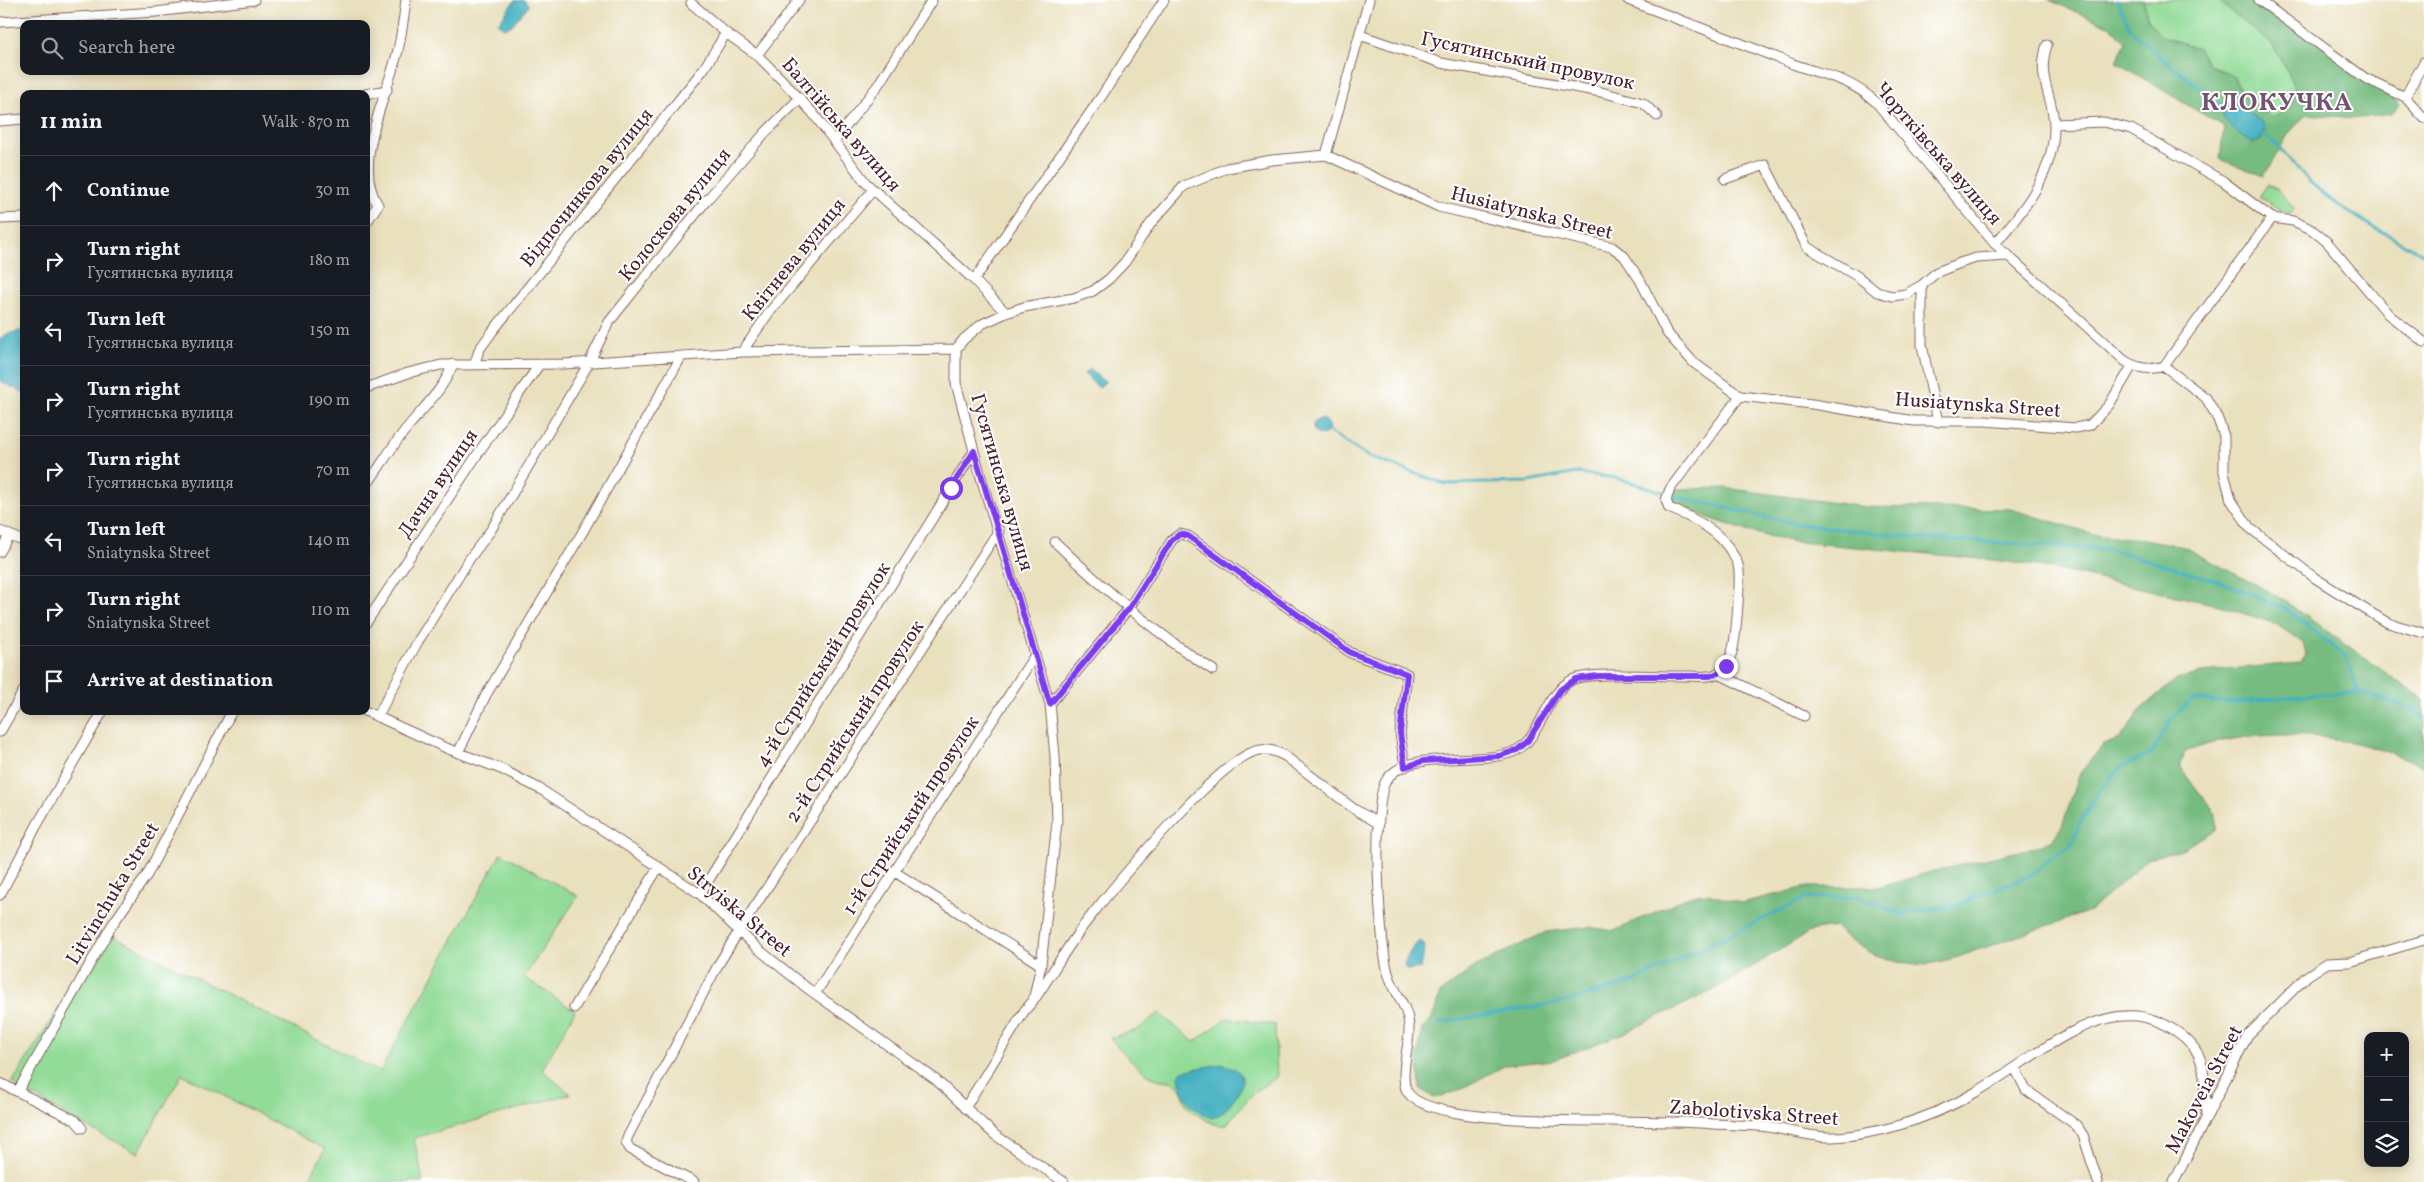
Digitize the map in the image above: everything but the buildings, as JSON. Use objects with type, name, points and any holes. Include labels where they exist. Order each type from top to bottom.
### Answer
[{"type":"street","points":[[31,20],[156,12],[254,0]]},
{"type":"street","points":[[370,144],[398,48],[406,0]]},
{"type":"street","points":[[757,55],[799,0]]},
{"type":"street","points":[[834,142],[878,85],[932,0]]},
{"type":"street","points":[[974,280],[1101,98],[1164,0]]},
{"type":"street","points":[[370,387],[417,370],[453,364],[539,365],[589,363],[742,352],[956,350],[964,339],[982,324],[1006,313],[1024,307],[1074,298],[1093,291],[1109,279],[1124,262],[1151,223],[1184,186],[1227,168],[1255,162],[1326,155],[1368,0]]},
{"type":"street","name":"Чортківська вулиця","points":[[1628,0],[1795,65],[1844,80],[1861,89],[1876,102],[1995,244],[2132,366]]},
{"type":"street","points":[[2259,0],[2365,78],[2405,97],[2424,118]]},
{"type":"street","name":"Балтійська вулиця","points":[[691,3],[726,33],[757,55],[800,98],[849,163],[873,190],[974,280],[1006,313]]},
{"type":"street","points":[[0,22],[20,21]]},
{"type":"street","name":"Відпочинкова вулиця","points":[[475,363],[479,350],[492,332],[703,70],[726,33]]},
{"type":"street","name":"Гусятинський провулок","points":[[1360,35],[1441,63],[1591,90],[1643,103],[1657,116]]},
{"type":"street","points":[[1995,244],[2026,208],[2040,183],[2052,144],[2054,124],[2042,71],[2047,45]]},
{"type":"street","points":[[2405,97],[2424,62]]},
{"type":"street","points":[[370,93],[387,90]]},
{"type":"street","name":"Колоскова вулиця","points":[[377,717],[417,643],[470,558],[491,530],[589,363],[609,322],[654,265],[764,134],[800,98]]},
{"type":"street","points":[[0,120],[20,119]]},
{"type":"street","points":[[2054,124],[2104,122],[2131,129],[2223,181],[2272,218],[2293,221],[2311,229],[2327,242],[2389,315],[2424,342]]},
{"type":"street","name":"Husiatynska Street","points":[[1326,155],[1439,207],[1612,247],[1624,256],[1640,280],[1667,333],[1694,363],[1740,396],[1821,405],[1914,421],[1986,421],[2076,428],[2090,425],[2109,405],[2132,366]]},
{"type":"street","points":[[1725,180],[1765,165],[1807,247],[1857,276],[1877,292],[1892,296],[1906,294],[1922,285],[1936,272],[1976,258],[2008,256]]},
{"type":"street","name":"Квітнева вулиця","points":[[742,352],[768,314],[873,190]]},
{"type":"street","points":[[370,195],[378,205],[370,217]]},
{"type":"street","points":[[0,219],[20,218]]},
{"type":"street","points":[[2132,366],[2145,369],[2164,366],[2272,218]]},
{"type":"street","points":[[1922,285],[1922,345],[1938,422]]},
{"type":"street","name":"Гусятинська вулиця","points":[[956,350],[956,382],[974,451],[1050,704],[1056,756],[1057,822],[1041,965],[1033,1002]]},
{"type":"street","points":[[458,753],[486,695],[582,533],[681,357]]},
{"type":"street","points":[[370,480],[407,428],[425,408],[447,377],[453,364]]},
{"type":"street","name":"Дачна вулиця","points":[[370,617],[539,365]]},
{"type":"street","points":[[2164,366],[2206,398],[2217,417],[2224,436],[2224,472],[2231,500],[2250,528],[2315,578],[2358,605],[2388,623],[2424,633]]},
{"type":"street","points":[[965,1108],[1025,1010],[1033,1002],[1086,922],[1128,872],[1204,790],[1243,756],[1256,750],[1272,749],[1285,756],[1354,810],[1378,823],[1380,797],[1386,779],[1405,767],[1423,761],[1499,756],[1517,750],[1527,742],[1560,690],[1576,679],[1598,676],[1710,676],[1718,673],[1726,666],[1733,651],[1739,572],[1736,559],[1725,541],[1713,531],[1669,508],[1666,500],[1670,489],[1740,396]]},
{"type":"street","name":"4-й Стрийський провулок","points":[[700,894],[974,451]]},
{"type":"street","name":"2-й Стрийський провулок","points":[[694,1182],[630,1149],[626,1142],[718,964],[999,530]]},
{"type":"street","points":[[0,531],[20,539]]},
{"type":"street","points":[[1050,704],[1129,608],[1172,540],[1180,534],[1188,536],[1351,653],[1407,674],[1400,733],[1405,767]]},
{"type":"street","points":[[0,552],[9,535]]},
{"type":"street","points":[[1055,542],[1095,580],[1170,643],[1213,670]]},
{"type":"street","name":"1-й Стрийський провулок","points":[[814,994],[1035,656]]},
{"type":"street","points":[[1718,673],[1804,716]]},
{"type":"street","points":[[0,732],[20,697]]},
{"type":"street","name":"Stryiska Street","points":[[370,714],[458,753],[501,769],[540,789],[700,894],[758,949],[814,994],[935,1079],[995,1135],[1064,1182]]},
{"type":"street","points":[[0,895],[37,825],[101,715]]},
{"type":"street","name":"Litvinchuka Street","points":[[18,1091],[112,924],[147,875],[230,715]]},
{"type":"street","name":"Zabolotivska Street","points":[[1378,823],[1382,929],[1386,963],[1389,976],[1407,1013],[1409,1026],[1405,1075],[1406,1090],[1415,1100],[1429,1107],[1455,1112],[1535,1120],[1687,1122],[1766,1127],[1826,1137],[1850,1136],[1894,1127],[1936,1112],[1974,1094],[2087,1024],[2113,1016],[2141,1016],[2161,1023],[2180,1035],[2194,1048],[2201,1060],[2206,1114]]},
{"type":"street","points":[[574,1008],[658,868]]},
{"type":"street","points":[[895,872],[1041,965]]},
{"type":"street","name":"Makoveia Street","points":[[2174,1182],[2206,1114],[2248,1035],[2307,976],[2327,963],[2349,962],[2424,940]]},
{"type":"street","points":[[2014,1068],[2026,1090],[2076,1125],[2083,1136],[2098,1182]]},
{"type":"street","points":[[0,1083],[75,1120],[82,1128]]},
{"type":"green space","points":[[2049,0],[2144,0],[2147,18],[2162,36],[2198,48],[2208,64],[2234,77],[2244,97],[2273,118],[2292,107],[2295,91],[2288,71],[2272,44],[2217,0],[2261,0],[2370,77],[2400,105],[2392,114],[2358,118],[2306,114],[2289,133],[2264,176],[2220,159],[2224,127],[2116,62],[2126,42],[2109,26]]},
{"type":"green space","points":[[2144,0],[2217,0],[2272,44],[2288,71],[2295,91],[2292,107],[2272,118],[2244,97],[2234,77],[2209,64],[2198,48],[2162,36],[2147,18]]},
{"type":"green space","points":[[2267,185],[2277,189],[2294,208],[2290,215],[2259,197]]},
{"type":"green space","points":[[1725,488],[1866,507],[2010,509],[2101,536],[2145,539],[2184,547],[2279,597],[2424,700],[2424,767],[2397,755],[2368,746],[2337,739],[2306,736],[2275,735],[2243,738],[2213,743],[2185,752],[2180,768],[2216,813],[2216,829],[2182,849],[2148,859],[2090,911],[1955,958],[1925,965],[1898,962],[1873,954],[1850,940],[1835,927],[1813,930],[1714,990],[1624,1033],[1554,1060],[1506,1065],[1455,1092],[1434,1098],[1420,1088],[1418,1056],[1422,1029],[1433,1016],[1440,993],[1476,966],[1546,932],[1589,927],[1614,931],[1689,896],[1707,894],[1741,903],[1807,887],[1881,887],[1930,872],[2040,846],[2053,839],[2062,826],[2080,773],[2103,745],[2120,739],[2142,708],[2177,679],[2216,670],[2300,663],[2306,654],[2303,643],[2276,624],[2218,605],[2044,567],[1992,560],[1790,541],[1750,532],[1709,518],[1668,500],[1673,489]]},
{"type":"green space","points":[[501,853],[578,896],[524,977],[575,1011],[542,1070],[570,1094],[414,1138],[423,1182],[308,1182],[325,1149],[182,1074],[138,1153],[77,1122],[12,1083],[106,932],[380,1072]]},
{"type":"green space","points":[[1159,1013],[1194,1042],[1227,1018],[1275,1025],[1277,1077],[1255,1091],[1226,1125],[1216,1124],[1204,1119],[1186,1104],[1177,1084],[1150,1076],[1132,1061],[1110,1038],[1137,1030]]},
{"type":"water","points":[[524,0],[529,5],[511,26],[504,28],[498,24],[514,1]]},
{"type":"water","points":[[2231,106],[2244,109],[2264,124],[2265,130],[2261,140],[2254,143],[2250,141],[2229,124],[2222,116],[2225,110]]},
{"type":"water","points":[[20,331],[20,391],[0,381],[0,339],[7,334]]},
{"type":"water","points":[[1090,369],[1102,380],[1106,381],[1099,388],[1084,374]]},
{"type":"water","points":[[1321,419],[1327,421],[1329,427],[1327,433],[1321,435],[1315,433],[1313,427],[1315,421]]},
{"type":"water","points":[[1421,941],[1425,946],[1421,968],[1407,970],[1404,965],[1407,958],[1413,948]]},
{"type":"water","points":[[1221,1064],[1235,1069],[1239,1073],[1242,1077],[1241,1087],[1222,1113],[1212,1118],[1199,1111],[1185,1097],[1179,1076],[1182,1071]]},
{"type":"waterway","points":[[2117,0],[2130,29],[2155,52],[2228,111]]},
{"type":"waterway","points":[[2260,132],[2281,150],[2312,184],[2337,204],[2380,231],[2424,254]]},
{"type":"waterway","points":[[1328,431],[1367,456],[1445,484],[1528,482],[1577,473],[1617,478],[1683,498],[1797,524],[1929,539],[2110,549],[2225,583],[2286,609],[2346,657],[2358,693]]},
{"type":"waterway","points":[[1439,1023],[1564,1002],[1630,983],[1806,898],[1860,897],[1901,914],[1954,906],[2033,874],[2050,858],[2070,847],[2080,823],[2099,791],[2120,768],[2153,752],[2170,720],[2192,699],[2234,703],[2315,694],[2358,693],[2410,707],[2424,718]]},
{"type":"district","name":"КЛОКУЧКА","points":[[2277,101]]},
{"type":"route","points":[[951,488],[974,451],[1050,704],[1129,608],[1172,540],[1180,534],[1188,536],[1287,609],[1351,653],[1407,674],[1400,733],[1400,745],[1405,767],[1423,761],[1499,756],[1517,750],[1527,742],[1560,690],[1576,679],[1598,676],[1710,676],[1718,673],[1726,666]]}]
